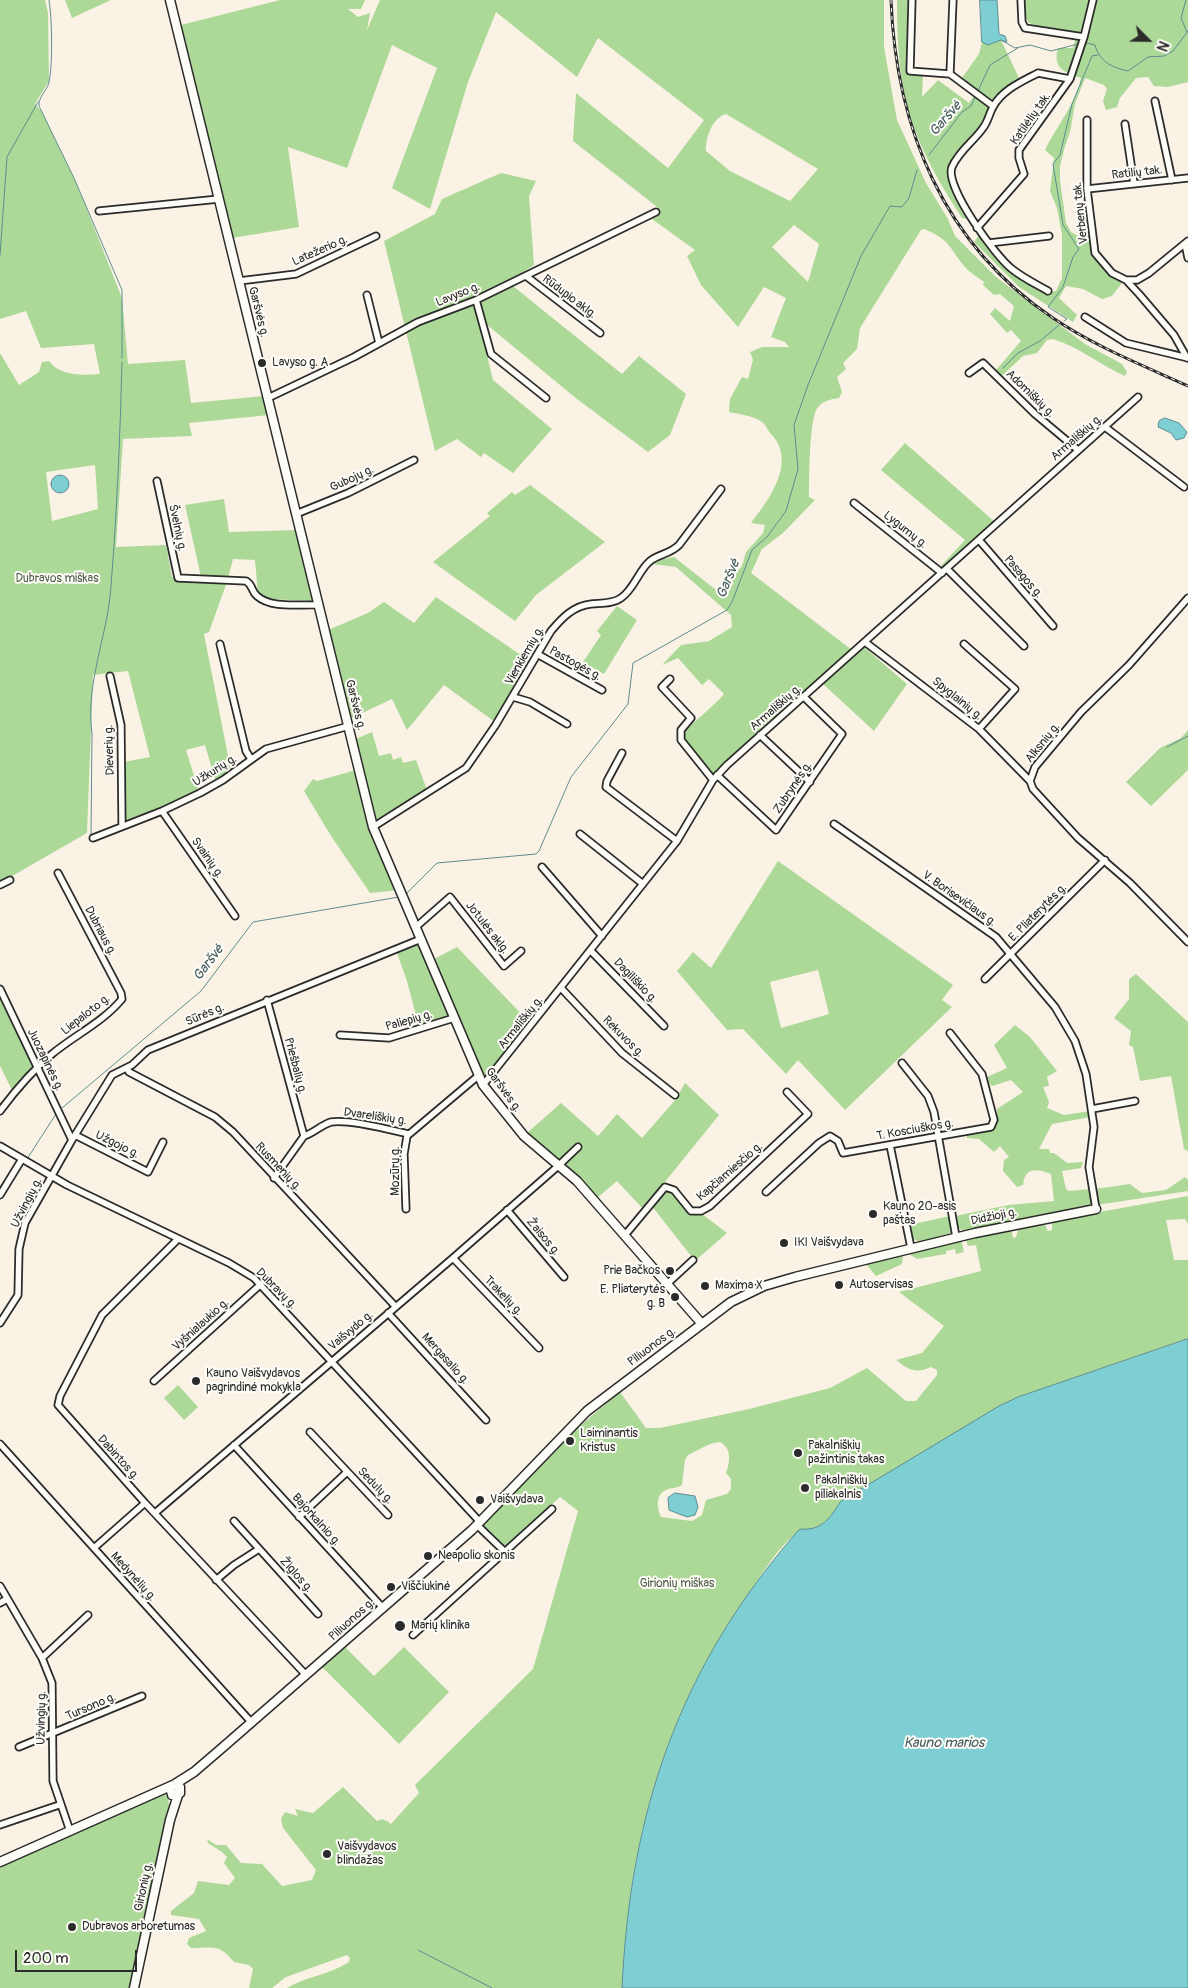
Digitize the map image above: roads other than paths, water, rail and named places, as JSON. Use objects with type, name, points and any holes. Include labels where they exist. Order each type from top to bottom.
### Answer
[{"type":"main road","name":"Garšvės g.","points":[[170,0],[349,726],[372,827],[483,1085],[524,1136],[560,1165],[625,1235],[702,1324]]},
{"type":"main road","name":"Didžioji g.","points":[[702,1324],[732,1302],[764,1286],[956,1237],[1096,1210]]},
{"type":"main road","name":"Piliuonos g.","points":[[0,1862],[158,1792],[174,1791],[478,1524],[587,1411],[702,1324]]},
{"type":"main road","name":"Girionių g.","points":[[134,1988],[170,1820],[174,1791]]},
{"type":"street","points":[[912,0],[910,70],[950,74],[993,106]]},
{"type":"street","points":[[950,74],[953,0]]},
{"type":"street","points":[[1021,0],[1022,22],[1025,28],[1084,37]]},
{"type":"street","name":"Katilėlių tak.","points":[[976,228],[1022,178],[1024,174],[1019,158],[1020,150],[1070,79],[1084,37],[1093,0]]},
{"type":"street","points":[[1048,291],[1011,269],[976,228],[952,177],[952,168],[961,153],[985,127],[993,106],[1006,92],[1038,73],[1070,79]]},
{"type":"street","points":[[1155,101],[1172,180]]},
{"type":"street","name":"Verbenų tak.","points":[[1087,120],[1088,189],[1096,254],[1112,273],[1126,280],[1170,329],[1188,358]]},
{"type":"street","points":[[1125,124],[1134,184]]},
{"type":"street","name":"Ratilių tak.","points":[[1088,189],[1188,178]]},
{"type":"street","points":[[99,211],[219,199]]},
{"type":"street","name":"Lavyso g.","points":[[268,398],[418,322],[476,300],[656,212]]},
{"type":"street","name":"Latežerio g.","points":[[239,281],[296,274],[376,236]]},
{"type":"street","points":[[989,243],[1049,236]]},
{"type":"street","points":[[1126,280],[1137,280],[1186,242]]},
{"type":"street","points":[[1186,242],[1188,258]]},
{"type":"street","name":"Rūdupio aklg.","points":[[526,276],[600,333]]},
{"type":"street","points":[[367,295],[379,343]]},
{"type":"street","points":[[476,300],[491,354],[546,398]]},
{"type":"street","points":[[1085,317],[1126,343],[1188,358]]},
{"type":"street","name":"Adomiškių g.","points":[[969,373],[983,362],[1035,414],[1078,450]]},
{"type":"street","name":"Armališkių g.","points":[[483,1085],[677,841],[715,777],[1138,397]]},
{"type":"street","points":[[1105,427],[1184,486]]},
{"type":"street","name":"Gubojų g.","points":[[296,514],[348,493],[414,460]]},
{"type":"street","name":"Švelnių g.","points":[[157,481],[178,578],[246,581],[252,585],[256,595],[268,603],[318,605]]},
{"type":"street","name":"Vienkiemių g.","points":[[372,827],[466,768],[475,758],[513,697],[539,655],[551,631],[571,610],[622,598],[651,560],[668,554],[679,545],[721,489]]},
{"type":"street","name":"Lygumų g.","points":[[854,503],[945,571]]},
{"type":"street","name":"Pasagos g.","points":[[979,540],[1053,626]]},
{"type":"street","points":[[945,571],[1024,646]]},
{"type":"street","name":"Alksnių g.","points":[[1188,598],[1129,665],[1081,712],[1035,768],[1030,780],[1033,789],[1055,814],[1105,860],[1188,942]]},
{"type":"street","name":"Spyglainių g.","points":[[865,642],[979,729],[1030,780]]},
{"type":"street","points":[[220,644],[246,751],[251,759]]},
{"type":"street","points":[[964,644],[1015,689],[979,729]]},
{"type":"street","name":"Pastogės g.","points":[[539,655],[602,690]]},
{"type":"street","name":"Dieverių g.","points":[[110,676],[120,725],[122,825]]},
{"type":"street","points":[[670,678],[662,687],[691,718],[681,730],[681,740],[715,777]]},
{"type":"street","points":[[513,697],[530,702],[567,724]]},
{"type":"street","name":"Zubrynės g.","points":[[715,777],[776,830],[842,734],[804,697]]},
{"type":"street","name":"Užkurių g.","points":[[93,838],[122,825],[162,811],[222,780],[266,749],[349,726]]},
{"type":"street","points":[[760,735],[810,782]]},
{"type":"street","points":[[622,753],[607,781],[606,787],[677,841]]},
{"type":"street","name":"Svainių g.","points":[[162,811],[235,916]]},
{"type":"street","name":"V. Borisevičiaus g.","points":[[834,824],[996,937],[1010,955],[1042,988],[1072,1034],[1084,1067],[1094,1127],[1089,1166],[1096,1210]]},
{"type":"street","points":[[580,834],[644,884]]},
{"type":"street","name":"E. Pliaterytės g.","points":[[985,979],[1105,860]]},
{"type":"street","points":[[542,867],[602,936]]},
{"type":"street","name":"Dubriaus g.","points":[[58,873],[122,999]]},
{"type":"street","points":[[0,885],[10,880]]},
{"type":"street","name":"Jotulės aklg.","points":[[416,927],[450,897],[504,966],[521,951]]},
{"type":"street","name":"Sūrės g.","points":[[52,1177],[73,1138],[112,1075],[117,1071],[127,1068],[148,1050],[421,939]]},
{"type":"street","name":"Dagiliškio g.","points":[[591,950],[664,1026]]},
{"type":"street","name":"Rekuvos g.","points":[[561,988],[622,1053],[675,1095]]},
{"type":"street","name":"Juozapinės g.","points":[[0,989],[37,1068],[73,1138]]},
{"type":"street","name":"Liepaloto g.","points":[[0,1109],[52,1054],[102,1018],[122,999]]},
{"type":"street","name":"Priešbalių g.","points":[[267,1000],[304,1136]]},
{"type":"street","name":"Paliepių g.","points":[[340,1035],[389,1038],[454,1018]]},
{"type":"street","name":"T. Kosciuškos g.","points":[[766,1192],[819,1143],[830,1136],[838,1141],[843,1153],[991,1128],[994,1120],[982,1074],[976,1063],[950,1033]]},
{"type":"street","points":[[902,1063],[928,1096],[939,1137],[956,1237]]},
{"type":"street","name":"Rusmenių g.","points":[[127,1068],[129,1072],[215,1117],[233,1132],[274,1178],[396,1306]]},
{"type":"street","name":"Dvareliškių g.","points":[[274,1178],[304,1136],[334,1122],[409,1134],[478,1076]]},
{"type":"street","name":"Kapčiamiesčio g.","points":[[625,1235],[631,1230],[656,1194],[665,1186],[674,1190],[692,1211],[701,1211],[710,1206],[808,1114],[787,1092]]},
{"type":"street","points":[[1092,1109],[1135,1101]]},
{"type":"street","name":"Mozūrų g.","points":[[406,1209],[404,1154],[405,1141],[409,1134]]},
{"type":"street","name":"Užgojo g.","points":[[73,1138],[148,1172],[163,1142]]},
{"type":"street","points":[[890,1145],[911,1248]]},
{"type":"street","name":"Dubravų g.","points":[[0,1146],[52,1177],[246,1272],[261,1284],[478,1524]]},
{"type":"street","name":"Vaišvydo g.","points":[[155,1513],[453,1258],[560,1165],[578,1146]]},
{"type":"street","points":[[0,1194],[22,1159]]},
{"type":"street","name":"Užvingių g.","points":[[0,1323],[18,1295],[22,1233],[52,1177]]},
{"type":"street","name":"Žaisos g.","points":[[507,1210],[564,1277]]},
{"type":"street","name":"Dabintos g.","points":[[178,1239],[102,1316],[58,1401],[61,1408],[145,1503],[306,1676]]},
{"type":"street","name":"Trakelių g.","points":[[453,1258],[538,1348]]},
{"type":"street","points":[[667,1284],[693,1260]]},
{"type":"street","name":"Vyšnialaukio g.","points":[[154,1381],[261,1284]]},
{"type":"street","name":"Mergasalio g.","points":[[388,1313],[486,1420]]},
{"type":"street","name":"Sedulų g.","points":[[310,1432],[388,1515]]},
{"type":"street","name":"Medynėlių g.","points":[[0,1444],[252,1722]]},
{"type":"street","name":"Bajorkalnio g.","points":[[234,1445],[383,1608]]},
{"type":"street","name":"Sedulų g.","points":[[299,1517],[347,1472]]},
{"type":"street","points":[[94,1548],[145,1503]]},
{"type":"street","points":[[413,1636],[552,1509]]},
{"type":"street","name":"Žiglos g.","points":[[234,1521],[318,1614]]},
{"type":"street","points":[[478,1524],[505,1552]]},
{"type":"street","points":[[216,1580],[234,1565],[259,1549]]},
{"type":"street","name":"Užvingių g.","points":[[0,1586],[42,1658],[52,1683],[53,1781],[59,1805],[70,1832]]},
{"type":"street","points":[[0,1603],[7,1598]]},
{"type":"street","points":[[42,1658],[88,1615]]},
{"type":"street","name":"Tursono g.","points":[[19,1747],[142,1696]]},
{"type":"street","points":[[0,1825],[59,1805]]},
{"type":"water","points":[[980,0],[997,0],[999,34],[1005,36],[1007,42],[1001,40],[988,45],[982,42]]},
{"type":"water","points":[[1165,418],[1179,423],[1187,432],[1184,438],[1176,440],[1171,433],[1158,427],[1159,421]]},
{"type":"water","points":[[60,475],[68,480],[69,484],[64,492],[60,493],[52,488],[51,484],[56,476]]},
{"type":"water","name":"Kauno marios","points":[[1188,1339],[1188,1988],[622,1988],[627,1923],[636,1862],[650,1802],[668,1745],[692,1690],[721,1636],[755,1584],[796,1533],[800,1529],[820,1526],[829,1518],[841,1501],[999,1406],[1018,1397]]},
{"type":"water","points":[[675,1493],[695,1496],[698,1507],[695,1515],[687,1517],[669,1510],[668,1498]]},
{"type":"waterway","points":[[49,0],[52,41],[51,64],[48,85],[39,106],[74,178],[122,290],[122,358]]},
{"type":"waterway","points":[[1186,0],[1181,18],[1187,32]]},
{"type":"waterway","points":[[1086,43],[1095,45],[1100,56],[1107,63],[1128,71],[1148,57],[1164,56],[1173,51],[1188,31]]},
{"type":"waterway","points":[[1001,40],[1015,48],[1030,45],[1051,51],[1078,44]]},
{"type":"waterway","name":"Garšvė","points":[[978,91],[990,65],[1018,48]]},
{"type":"waterway","points":[[1064,321],[1067,319],[1048,307],[1063,287],[1073,257],[1079,249],[1063,225],[1053,164],[1060,155],[1072,104],[1092,56],[1098,55]]},
{"type":"waterway","name":"Garšvė","points":[[929,155],[962,112],[971,106],[976,95]]},
{"type":"waterway","points":[[0,255],[7,157],[38,102]]},
{"type":"waterway","name":"Garšvė","points":[[407,893],[437,863],[536,854],[571,777],[628,704],[633,663],[727,610],[732,602],[752,550],[767,537],[786,511],[798,469],[794,425],[808,385],[861,256],[890,206],[902,207],[909,198],[917,170]]},
{"type":"waterway","points":[[1003,368],[1018,353],[1040,341],[1059,325]]},
{"type":"waterway","points":[[91,836],[92,696],[111,586],[122,362]]},
{"type":"waterway","name":"Garšvė","points":[[1167,747],[1188,736]]},
{"type":"waterway","name":"Garšvė","points":[[62,1108],[201,991],[253,922],[399,897]]},
{"type":"waterway","name":"Garšvė","points":[[27,1159],[56,1114]]},
{"type":"waterway","points":[[418,1950],[492,1988]]},
{"type":"railway","points":[[891,0],[895,47],[903,93],[915,137],[933,179],[955,219],[982,255],[1015,288],[1053,318],[1119,355],[1188,386]]},
{"type":"place","name":"Lavyso g. A","points":[[262,363]]},
{"type":"place","name":"Kauno 20-asis paštas","points":[[873,1214]]},
{"type":"place","name":"IKI Vaišvydava","points":[[784,1243]]},
{"type":"place","name":"Prie Bačkos","points":[[670,1271]]},
{"type":"place","name":"Autoservisas","points":[[839,1285]]},
{"type":"place","name":"Maxima X","points":[[705,1286]]},
{"type":"place","name":"E. Pliaterytės g. B","points":[[675,1297]]},
{"type":"place","name":"Kauno Vaišvydavos pagrindinė mokykla","points":[[196,1381]]},
{"type":"place","name":"Laiminantis Kristus","points":[[570,1441]]},
{"type":"place","name":"Pakalniškių pažintinis takas","points":[[798,1453]]},
{"type":"place","name":"Pakalniškių piliakalnis","points":[[805,1488]]},
{"type":"place","name":"Vaišvydava","points":[[480,1500]]},
{"type":"place","name":"Neapolio skonis","points":[[428,1556]]},
{"type":"place","name":"Viščiukinė","points":[[391,1587]]},
{"type":"place","name":"Marių klinika","points":[[400,1626]]},
{"type":"place","name":"Vaišvydavos blindažas","points":[[327,1854]]},
{"type":"place","name":"Dubravos arboretumas","points":[[72,1927]]},
{"type":"park label","name":"Dubravos miškas","points":[[57,579]]},
{"type":"park label","name":"Girionių miškas","points":[[677,1584]]}]
